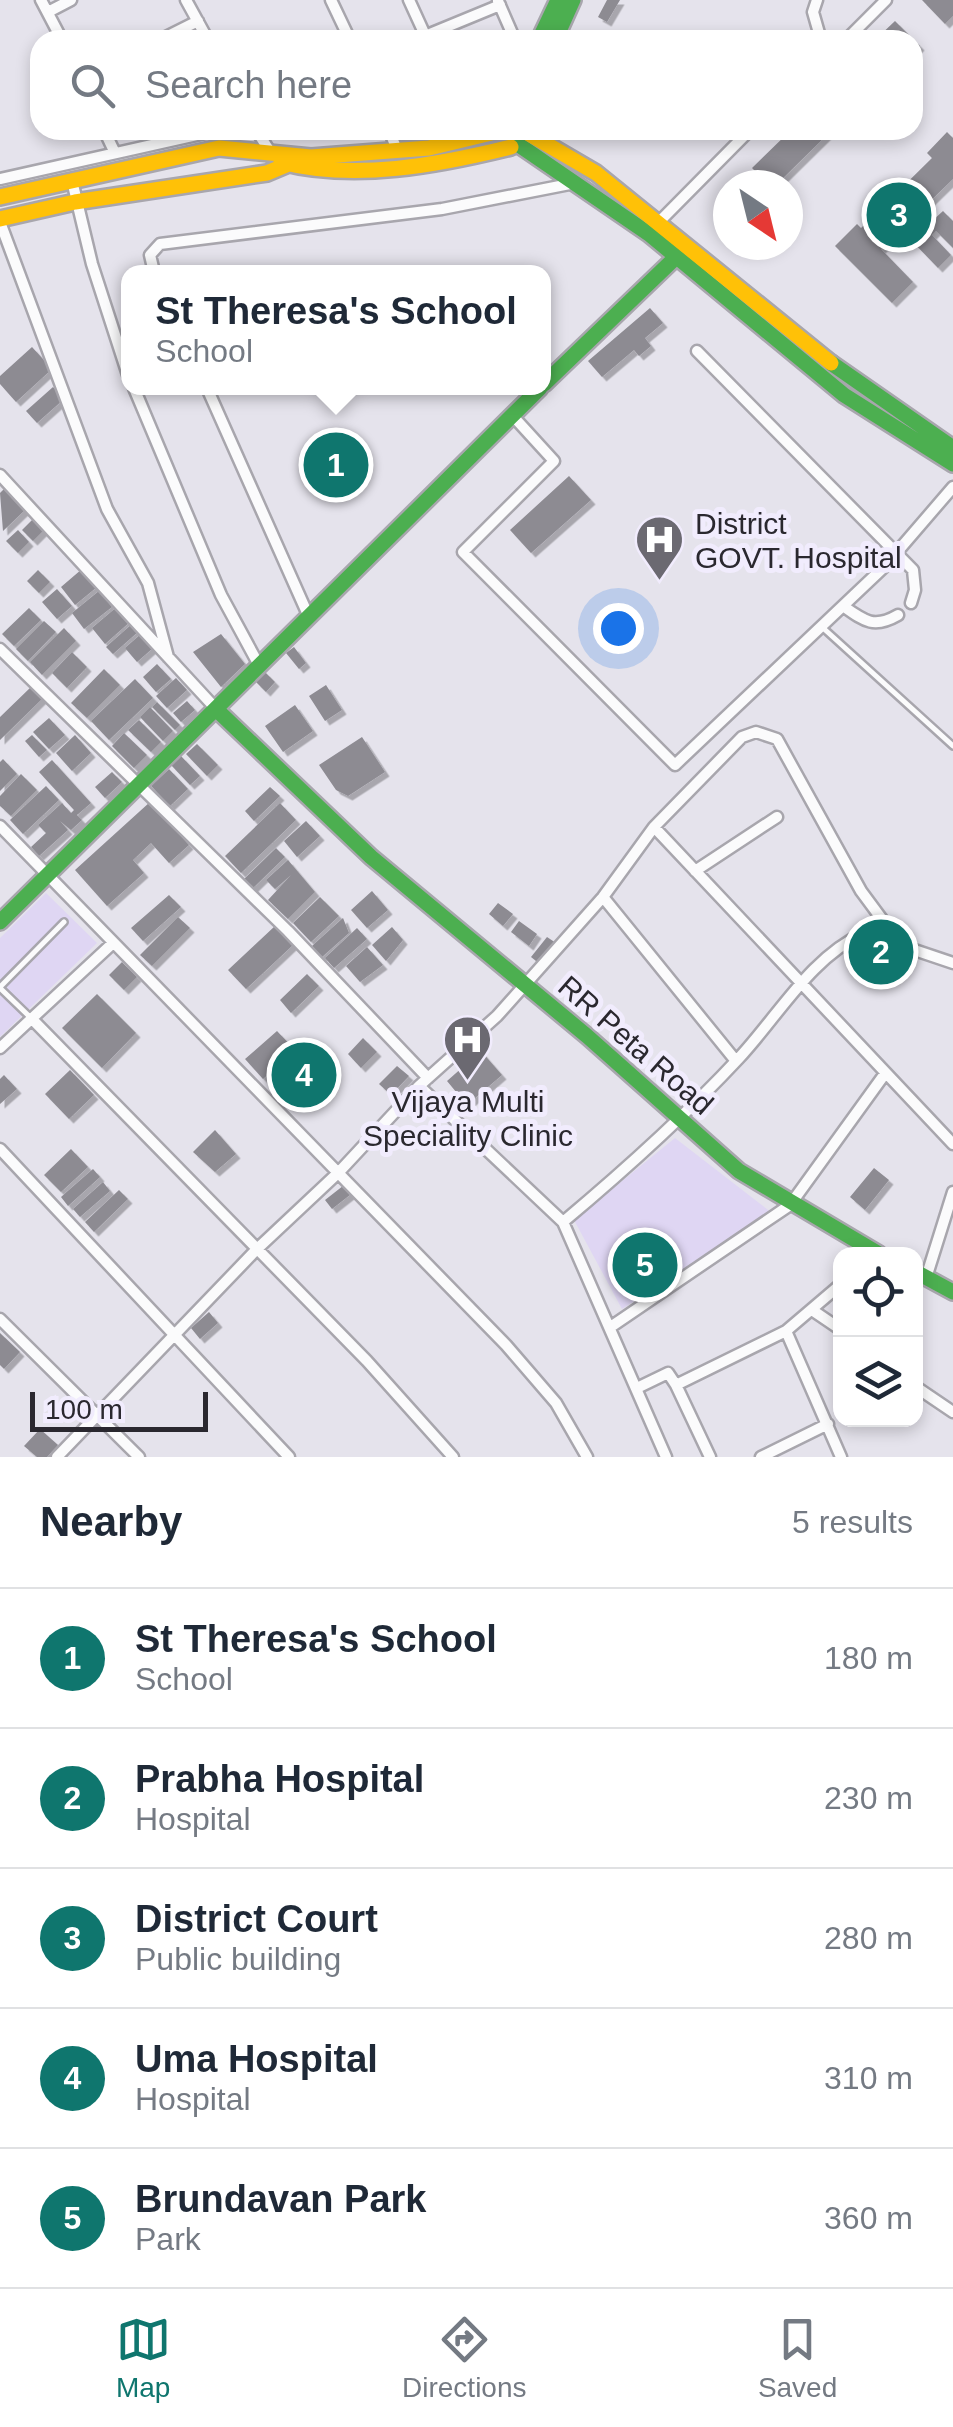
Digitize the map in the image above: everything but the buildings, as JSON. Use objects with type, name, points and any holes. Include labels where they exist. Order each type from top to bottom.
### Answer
[{"type":"street","points":[[41,0],[57,30]]},
{"type":"street","points":[[48,12],[72,0]]},
{"type":"street","points":[[186,0],[203,30]]},
{"type":"street","points":[[331,0],[345,30]]},
{"type":"street","points":[[410,0],[418,30]]},
{"type":"street","points":[[544,30],[558,0]]},
{"type":"street","points":[[560,30],[573,0]]},
{"type":"street","points":[[817,0],[813,12],[818,30]]},
{"type":"street","points":[[856,30],[886,0]]},
{"type":"street","points":[[438,30],[499,2],[511,30]]},
{"type":"street","points":[[180,30],[198,21]]},
{"type":"street","points":[[109,140],[115,152]]},
{"type":"street","points":[[0,180],[72,168],[115,152],[172,140]]},
{"type":"street","points":[[260,140],[265,152],[286,165]]},
{"type":"street","points":[[392,140],[396,150]]},
{"type":"street","points":[[0,197],[206,150],[265,152],[310,164],[462,140]]},
{"type":"street","points":[[168,656],[148,583],[107,508],[0,220],[75,195],[267,173],[286,165],[431,163],[512,140]]},
{"type":"street","points":[[522,140],[799,351],[953,448]]},
{"type":"street","points":[[523,140],[596,173],[660,222],[799,351],[888,425],[953,464]]},
{"type":"street","points":[[660,222],[740,140]]},
{"type":"street","points":[[152,265],[150,255],[160,244],[442,209],[576,183]]},
{"type":"street","points":[[75,195],[121,351]]},
{"type":"street","points":[[551,377],[674,259]]},
{"type":"street","points":[[697,351],[913,570],[915,590],[911,603]]},
{"type":"street","points":[[137,395],[220,595],[260,667]]},
{"type":"street","points":[[210,395],[308,617]]},
{"type":"street","points":[[0,922],[137,785],[218,711],[532,395]]},
{"type":"street","points":[[512,414],[554,461],[463,552],[674,764],[896,554],[953,487]]},
{"type":"street","points":[[0,475],[218,711]]},
{"type":"street","points":[[842,606],[869,625],[898,615]]},
{"type":"street","points":[[0,649],[288,931],[423,1082],[563,1222],[612,1326],[666,1457]]},
{"type":"street","name":"RR Peta Road","points":[[218,711],[372,856],[739,1172],[866,1247]]},
{"type":"street","points":[[58,1457],[257,1248],[339,1172],[423,1082],[525,985],[603,896],[654,827],[742,736],[768,733],[776,739],[861,891],[902,945]]},
{"type":"street","points":[[695,871],[777,817]]},
{"type":"street","points":[[0,826],[506,1345],[556,1403],[587,1457]]},
{"type":"street","points":[[654,827],[953,1144]]},
{"type":"street","points":[[603,896],[736,1061]]},
{"type":"street","points":[[563,1222],[679,1120],[736,1061],[801,983],[846,941],[864,933],[953,962]]},
{"type":"street","points":[[0,1048],[113,943]]},
{"type":"street","points":[[31,1018],[435,1433],[453,1457]]},
{"type":"street","points":[[612,1326],[790,1205],[884,1074]]},
{"type":"street","points":[[0,1148],[289,1457]]},
{"type":"street","points":[[923,1270],[953,1192]]},
{"type":"street","points":[[923,1276],[953,1292]]},
{"type":"street","points":[[676,1385],[786,1331],[833,1291]]},
{"type":"street","points":[[812,1310],[833,1325]]},
{"type":"street","points":[[0,1319],[138,1457]]},
{"type":"street","points":[[786,1331],[841,1457]]},
{"type":"street","points":[[637,1388],[668,1373],[710,1457]]},
{"type":"street","points":[[923,1392],[953,1412]]},
{"type":"street","points":[[762,1457],[828,1424]]},
{"type":"lane","points":[[821,627],[953,746]]},
{"type":"lane","points":[[31,1018],[0,988],[64,922]]},
{"type":"shaded area","points":[[46,893],[97,943],[0,1037],[0,938]]},
{"type":"shaded area","points":[[675,1138],[772,1213],[622,1309],[574,1220]]},
{"type":"traffic: fast","points":[[544,30],[558,0]]},
{"type":"traffic: fast","points":[[560,30],[573,0]]},
{"type":"traffic: fast","points":[[519,145],[649,234],[844,395],[953,464]]},
{"type":"traffic: fast","points":[[551,377],[674,259]]},
{"type":"traffic: fast","points":[[831,363],[953,448]]},
{"type":"traffic: fast","points":[[0,922],[533,395]]},
{"type":"traffic: fast","points":[[218,711],[371,857],[587,1036],[739,1171],[867,1247]]},
{"type":"traffic: fast","points":[[923,1276],[953,1292]]},
{"type":"traffic: slow","points":[[0,197],[219,148],[311,157],[429,148],[462,140]]},
{"type":"traffic: slow","points":[[539,140],[596,173],[831,363]]},
{"type":"traffic: slow","points":[[281,162],[309,168],[367,170],[426,165],[511,147]]},
{"type":"traffic: slow","points":[[0,219],[75,202],[267,173],[286,165]]},
{"type":"place","name":"District Court","points":[[899,215]]},
{"type":"place","name":"St Theresa's School","points":[[336,465]]},
{"type":"place","name":"District GOVT. Hospital","points":[[660,582]]},
{"type":"place","name":"Prabha Hospital","points":[[881,952]]},
{"type":"place","name":"Uma Hospital","points":[[304,1075]]},
{"type":"place","name":"Vijaya Multi Speciality Clinic","points":[[468,1082]]},
{"type":"place","name":"Brundavan Park","points":[[645,1265]]}]
